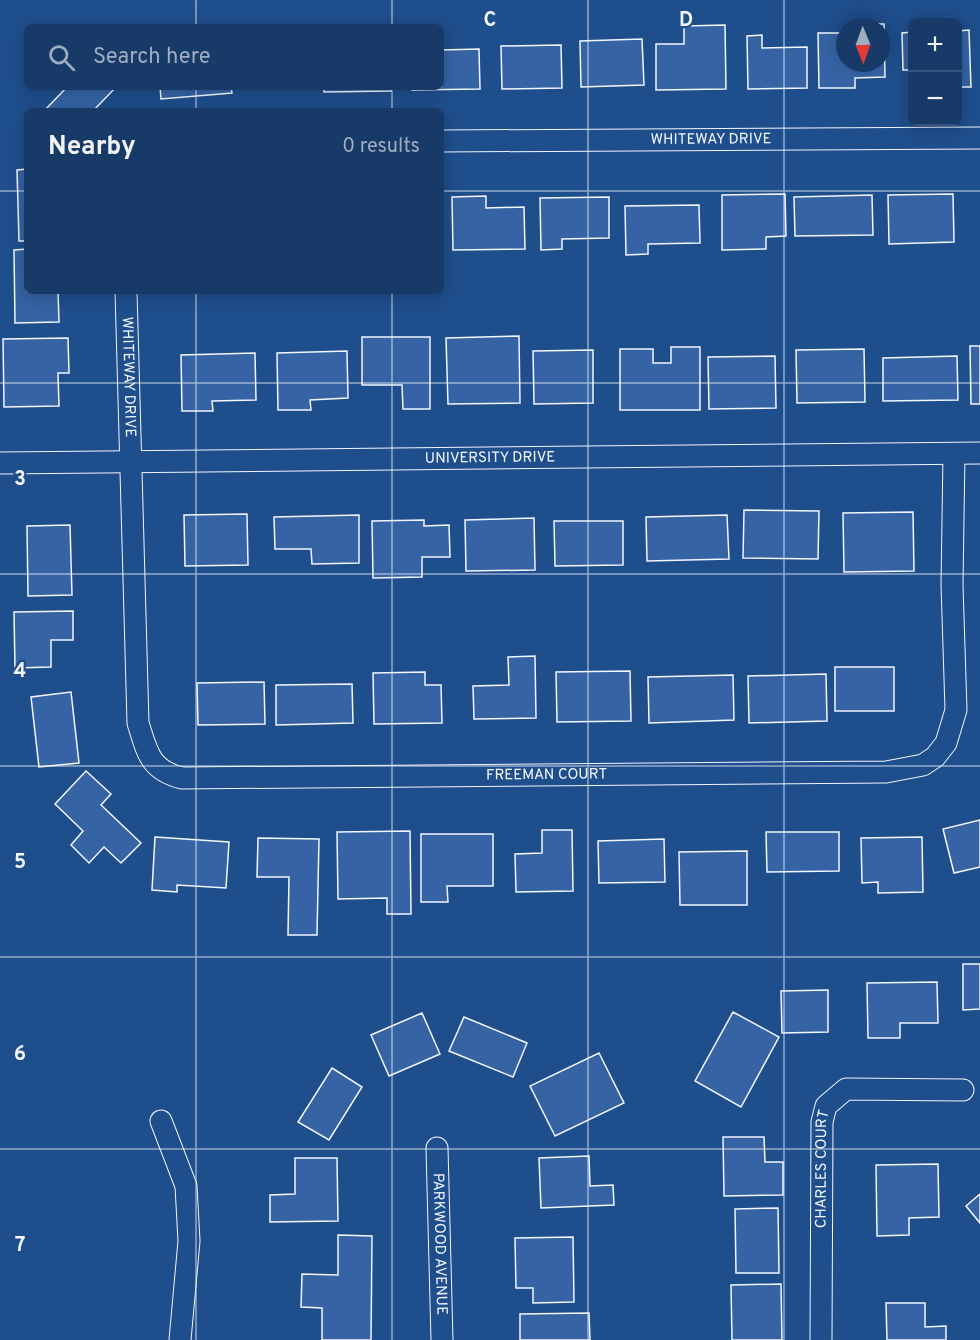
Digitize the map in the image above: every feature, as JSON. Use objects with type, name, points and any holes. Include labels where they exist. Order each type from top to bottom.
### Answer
[{"type":"street","name":"WHITEWAY DRIVE","points":[[444,141],[980,138]]},
{"type":"street","name":"WHITEWAY DRIVE","points":[[126,294],[132,462]]},
{"type":"street","name":"UNIVERSITY DRIVE","points":[[0,463],[980,453]]},
{"type":"street","name":"FREEMAN COURT","points":[[132,462],[138,723],[148,754],[157,767],[169,775],[194,778],[886,772],[923,765],[935,756],[946,743],[956,710],[952,585],[954,454]]},
{"type":"street","name":"CHARLES COURT","points":[[821,1340],[822,1122],[826,1106],[846,1089],[963,1090]]},
{"type":"street","points":[[161,1121],[186,1186],[189,1241],[180,1340]]},
{"type":"street","name":"PARKWOOD AVENUE","points":[[437,1148],[441,1340]]},
{"type":"building","points":[[725,25],[726,89],[656,90],[656,44],[684,44],[684,26]]},
{"type":"building","points":[[969,30],[971,87],[962,87],[962,31]]},
{"type":"building","points":[[908,32],[908,70],[903,70],[902,33]]},
{"type":"building","points":[[818,33],[836,33],[836,72],[885,72],[885,77],[855,78],[855,88],[819,88]]},
{"type":"building","points":[[762,35],[762,48],[807,47],[807,88],[748,89],[747,36]]},
{"type":"building","points":[[642,39],[644,85],[581,87],[580,41]]},
{"type":"building","points":[[561,45],[562,88],[502,89],[501,46]]},
{"type":"building","points":[[479,49],[480,89],[444,90],[444,50]]},
{"type":"building","points":[[64,90],[113,90],[96,108],[47,108]]},
{"type":"building","points":[[160,90],[232,90],[232,93],[161,99]]},
{"type":"building","points":[[324,90],[391,90],[391,91],[324,92]]},
{"type":"building","points":[[24,169],[24,241],[19,241],[17,170]]},
{"type":"building","points":[[785,194],[786,236],[766,237],[766,249],[722,250],[722,195]]},
{"type":"building","points":[[953,194],[954,242],[889,244],[888,195]]},
{"type":"building","points":[[872,195],[873,235],[795,236],[794,197]]},
{"type":"building","points":[[486,196],[486,208],[524,207],[525,249],[453,250],[452,197]]},
{"type":"building","points":[[609,197],[609,238],[562,239],[562,249],[541,250],[540,198]]},
{"type":"building","points":[[699,205],[700,243],[648,244],[648,254],[626,255],[625,206]]},
{"type":"building","points":[[24,249],[24,294],[58,294],[59,322],[15,323],[14,250]]},
{"type":"building","points":[[519,336],[520,403],[448,404],[446,338]]},
{"type":"building","points":[[362,337],[430,337],[430,409],[403,409],[402,385],[362,385]]},
{"type":"building","points":[[68,338],[69,373],[58,373],[59,406],[4,407],[3,339]]},
{"type":"building","points":[[970,346],[980,346],[980,404],[971,404]]},
{"type":"building","points":[[671,347],[700,347],[700,410],[620,410],[620,349],[653,349],[653,363],[671,363]]},
{"type":"building","points":[[864,349],[865,402],[797,403],[796,350]]},
{"type":"building","points":[[593,350],[593,403],[534,404],[533,351]]},
{"type":"building","points":[[347,351],[348,398],[310,400],[311,410],[278,410],[277,353]]},
{"type":"building","points":[[255,353],[256,400],[212,401],[213,411],[182,411],[181,355]]},
{"type":"building","points":[[775,356],[776,408],[709,409],[708,357]]},
{"type":"building","points":[[957,356],[958,400],[883,401],[883,358]]},
{"type":"building","points":[[744,510],[819,511],[818,559],[743,558]]},
{"type":"building","points":[[913,512],[914,571],[844,572],[843,513]]},
{"type":"building","points":[[247,514],[248,565],[185,566],[184,515]]},
{"type":"building","points":[[359,515],[359,563],[312,564],[311,549],[275,549],[274,517]]},
{"type":"building","points":[[727,515],[729,559],[647,561],[646,517]]},
{"type":"building","points":[[534,518],[535,570],[466,571],[465,520]]},
{"type":"building","points":[[424,520],[424,526],[449,525],[450,557],[422,557],[422,577],[373,578],[372,521]]},
{"type":"building","points":[[554,521],[623,521],[623,565],[555,566]]},
{"type":"building","points":[[70,525],[72,595],[28,596],[27,526]]},
{"type":"building","points":[[73,611],[73,640],[51,640],[51,667],[15,668],[14,612]]},
{"type":"building","points":[[535,656],[536,718],[474,719],[473,686],[509,685],[508,657]]},
{"type":"building","points":[[835,667],[894,667],[894,711],[835,711]]},
{"type":"building","points":[[630,671],[631,721],[557,722],[556,672]]},
{"type":"building","points":[[425,672],[425,685],[441,685],[442,723],[374,724],[373,673]]},
{"type":"building","points":[[826,674],[827,721],[749,723],[748,676]]},
{"type":"building","points":[[733,675],[734,720],[649,723],[648,677]]},
{"type":"building","points":[[264,682],[265,724],[198,725],[197,683]]},
{"type":"building","points":[[352,684],[353,723],[276,725],[276,685]]},
{"type":"building","points":[[71,692],[79,763],[39,767],[31,697]]},
{"type":"building","points":[[86,771],[111,794],[101,805],[141,843],[121,863],[104,847],[89,863],[71,845],[83,831],[55,804]]},
{"type":"building","points":[[980,820],[980,867],[954,873],[943,829]]},
{"type":"building","points":[[542,830],[572,830],[573,891],[516,892],[515,854],[542,853]]},
{"type":"building","points":[[410,831],[411,914],[387,914],[387,898],[338,899],[337,832]]},
{"type":"building","points":[[766,832],[839,832],[839,871],[767,872]]},
{"type":"building","points":[[421,834],[493,834],[493,886],[447,886],[448,902],[421,902]]},
{"type":"building","points":[[155,837],[229,842],[226,888],[177,885],[177,892],[152,890]]},
{"type":"building","points":[[922,837],[923,892],[878,893],[878,882],[862,883],[861,838]]},
{"type":"building","points":[[258,838],[319,839],[317,935],[288,935],[289,877],[257,877]]},
{"type":"building","points":[[664,839],[665,882],[599,883],[598,841]]},
{"type":"building","points":[[747,851],[747,905],[680,905],[679,852]]},
{"type":"building","points":[[963,964],[980,964],[980,1009],[963,1010]]},
{"type":"building","points":[[937,982],[938,1023],[900,1023],[900,1038],[868,1038],[867,983]]},
{"type":"building","points":[[828,990],[828,1032],[782,1033],[781,991]]},
{"type":"building","points":[[733,1012],[779,1037],[741,1107],[695,1081]]},
{"type":"building","points":[[422,1013],[440,1054],[389,1076],[371,1035]]},
{"type":"building","points":[[464,1017],[527,1043],[513,1077],[449,1051]]},
{"type":"building","points":[[599,1053],[624,1103],[555,1136],[530,1086]]},
{"type":"building","points":[[332,1068],[362,1087],[329,1140],[298,1122]]},
{"type":"building","points":[[723,1137],[764,1137],[765,1162],[783,1162],[783,1195],[724,1196]]},
{"type":"building","points":[[589,1156],[590,1186],[613,1185],[614,1205],[541,1208],[539,1158]]},
{"type":"building","points":[[295,1158],[337,1158],[338,1221],[270,1222],[270,1195],[295,1194]]},
{"type":"building","points":[[938,1164],[939,1217],[909,1218],[909,1235],[877,1236],[876,1165]]},
{"type":"building","points":[[980,1194],[980,1223],[966,1206]]},
{"type":"building","points":[[778,1208],[779,1273],[736,1273],[735,1209]]},
{"type":"building","points":[[338,1235],[372,1236],[371,1340],[322,1340],[322,1308],[301,1307],[302,1274],[338,1275]]},
{"type":"building","points":[[573,1237],[574,1302],[533,1303],[533,1288],[516,1288],[515,1238]]},
{"type":"building","points":[[781,1284],[782,1340],[732,1340],[731,1285]]},
{"type":"building","points":[[886,1303],[925,1303],[925,1327],[946,1326],[946,1340],[887,1340]]},
{"type":"building","points":[[589,1313],[590,1340],[520,1340],[520,1314]]}]
